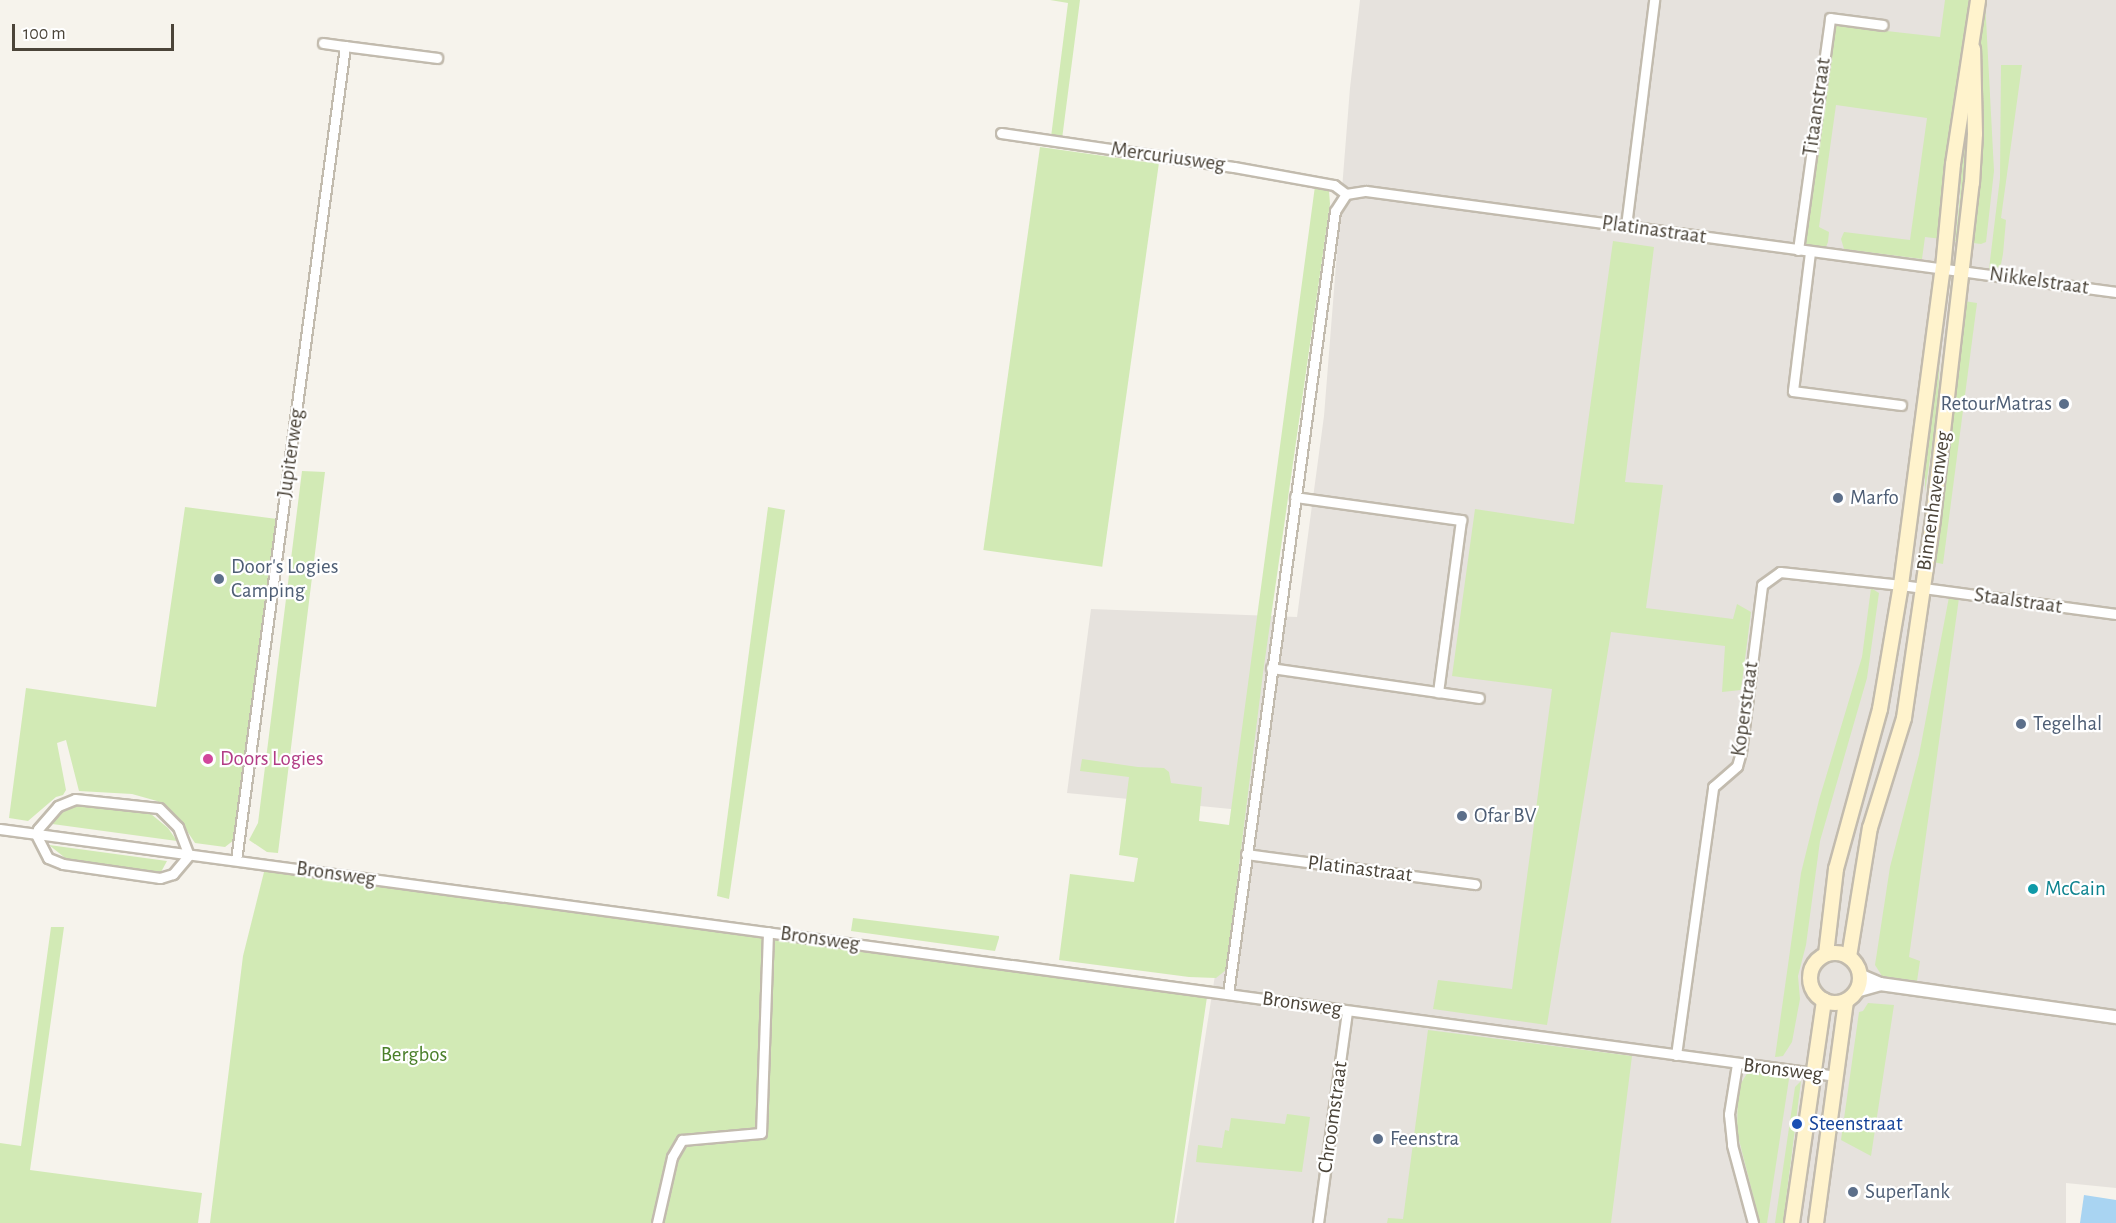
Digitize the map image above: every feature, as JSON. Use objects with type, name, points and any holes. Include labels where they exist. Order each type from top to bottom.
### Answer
[{"type":"main road","name":"Binnenhavenweg","points":[[1826,954],[1836,869],[1880,709],[1901,585],[1943,268],[1965,68],[1978,0]]},
{"type":"main road","name":"Binnenhavenweg","points":[[1849,957],[1870,828],[1904,718],[1921,588],[1933,518],[1963,271],[1974,150],[1975,69],[1972,38]]},
{"type":"main road","points":[[1816,1223],[1836,1076],[1851,996],[1859,975],[1856,965],[1842,953],[1826,954],[1818,959],[1810,975],[1812,989],[1824,1000]]},
{"type":"main road","points":[[1824,1000],[1851,996]]},
{"type":"main road","points":[[1792,1223],[1824,1000]]},
{"type":"street","points":[[1626,226],[1654,0]]},
{"type":"street","name":"Titaanstraat","points":[[1798,250],[1830,18],[1883,25]]},
{"type":"street","points":[[323,43],[437,58]]},
{"type":"street","name":"Jupiterweg","points":[[236,860],[345,46]]},
{"type":"street","name":"Mercuriusweg","points":[[1001,133],[1334,184],[1346,194]]},
{"type":"street","name":"Platinastraat","points":[[1346,194],[1365,191],[1963,271]]},
{"type":"street","points":[[1228,994],[1335,212],[1346,194]]},
{"type":"street","points":[[1810,252],[1793,391],[1901,405]]},
{"type":"street","name":"Nikkelstraat","points":[[1963,271],[2116,292]]},
{"type":"street","points":[[1295,497],[1461,520],[1438,692]]},
{"type":"street","name":"Koperstraat","points":[[1676,1055],[1713,787],[1737,766],[1741,752],[1762,585],[1780,572],[1921,588]]},
{"type":"street","name":"Staalstraat","points":[[1921,588],[2116,615]]},
{"type":"street","points":[[1271,668],[1479,698]]},
{"type":"street","points":[[75,799],[145,806],[159,808],[178,827],[189,855],[173,874],[160,878],[63,864],[48,858],[36,834],[42,822],[58,806],[75,799]]},
{"type":"street","name":"Bronsweg","points":[[0,829],[1836,1076]]},
{"type":"street","name":"Platinastraat","points":[[1246,854],[1475,884]]},
{"type":"street","name":"Bronsweg","points":[[657,1223],[672,1157],[682,1140],[761,1133],[768,932]]},
{"type":"street","points":[[1859,975],[1880,984],[2116,1017]]},
{"type":"street","points":[[1851,996],[1880,984]]},
{"type":"street","name":"Chroomstraat","points":[[1318,1223],[1347,1011]]},
{"type":"street","points":[[1737,1064],[1729,1114],[1732,1145],[1753,1223]]},
{"type":"shaded area","points":[[1360,0],[2116,0],[2116,1188],[2066,1183],[2066,1223],[1176,1223],[1241,810],[1067,793],[1091,609],[1297,617],[1324,416],[1350,88]]},
{"type":"green space","points":[[1050,0],[1080,0],[1062,139],[1051,137],[1068,3]]},
{"type":"green space","points":[[1945,0],[1969,0],[1942,239],[1925,237],[1922,259],[1844,249],[1841,239],[1844,232],[1910,240],[1927,118],[1836,105],[1819,227],[1829,232],[1828,242],[1826,247],[1803,244],[1833,25],[1940,37]]},
{"type":"green space","points":[[1985,0],[1994,171],[1986,242],[1981,244],[1973,243],[1978,201],[1980,37]]},
{"type":"green space","points":[[2001,65],[2022,65],[2001,218],[2006,220],[2003,254],[2001,264],[1995,270],[1989,269],[2000,178]]},
{"type":"green space","points":[[1965,90],[1972,122],[1962,242],[1955,241],[1960,197]]},
{"type":"green space","points":[[1040,147],[1159,164],[1102,567],[983,550]]},
{"type":"green space","points":[[1315,186],[1329,191],[1330,204],[1263,673],[1226,970],[1216,978],[1189,977],[1059,960],[1070,874],[1134,882],[1138,858],[1119,855],[1129,777],[1080,771],[1082,759],[1138,767],[1164,768],[1169,772],[1171,783],[1202,787],[1199,821],[1229,825]]},
{"type":"green space","points":[[1613,241],[1654,247],[1625,482],[1663,485],[1646,608],[1733,619],[1737,604],[1751,612],[1741,690],[1722,692],[1725,646],[1611,632],[1547,1025],[1433,1009],[1438,980],[1512,989],[1552,689],[1452,676],[1475,509],[1574,524]]},
{"type":"green space","points":[[1964,301],[1977,303],[1943,564],[1933,562]]},
{"type":"green space","points":[[1940,346],[1938,405],[1925,492],[1925,443]]},
{"type":"green space","points":[[302,471],[325,472],[278,853],[267,852],[249,840],[258,823]]},
{"type":"green space","points":[[185,507],[277,519],[234,840],[225,847],[195,843],[179,819],[157,801],[132,794],[79,791],[66,740],[57,743],[66,790],[63,795],[56,797],[28,821],[9,818],[26,688],[156,707]]},
{"type":"green space","points":[[768,507],[785,510],[729,899],[717,896]]},
{"type":"green space","points":[[1871,588],[1879,593],[1867,678],[1820,841],[1806,945],[1798,976],[1800,999],[1792,1042],[1783,1056],[1775,1057],[1801,873],[1819,800],[1862,657]]},
{"type":"green space","points":[[1949,597],[1959,598],[1909,957],[1920,961],[1917,981],[1882,976],[1875,965],[1890,867],[1919,755]]},
{"type":"green space","points":[[82,804],[129,808],[151,814],[168,828],[177,841],[45,823],[63,809]]},
{"type":"green space","points":[[49,845],[167,861],[161,872],[69,861]]},
{"type":"green space","name":"Bergbos","points":[[266,864],[724,931],[1207,997],[1174,1223],[210,1223],[243,956]]},
{"type":"green space","points":[[853,918],[999,936],[999,938],[995,951],[851,931]]},
{"type":"green space","points":[[51,927],[64,927],[30,1170],[202,1193],[198,1223],[0,1223],[0,1143],[21,1146]]},
{"type":"green space","points":[[1868,1003],[1894,1005],[1871,1156],[1841,1140],[1859,1012],[1863,1011]]},
{"type":"green space","points":[[1428,1030],[1632,1056],[1611,1223],[1387,1223],[1388,1218],[1403,1219]]},
{"type":"green space","points":[[1748,1072],[1787,1076],[1789,1079],[1767,1223],[1760,1223],[1737,1132],[1738,1088]]},
{"type":"green space","points":[[1801,1081],[1783,1223],[1775,1223],[1795,1087]]},
{"type":"green space","points":[[1287,1114],[1310,1117],[1302,1172],[1196,1162],[1198,1145],[1222,1148],[1225,1130],[1229,1131],[1231,1118],[1285,1124]]},
{"type":"water","points":[[2084,1195],[2116,1200],[2116,1223],[2080,1223]]},
{"type":"place","name":"RetourMatras","points":[[2064,404]]},
{"type":"place","name":"Marfo","points":[[1838,498]]},
{"type":"place","name":"Door's Logies Camping","points":[[219,579]]},
{"type":"place","name":"Tegelhal","points":[[2021,724]]},
{"type":"place","name":"Doors Logies","points":[[208,759]]},
{"type":"place","name":"Ofar BV","points":[[1462,816]]},
{"type":"place","name":"McCain","points":[[2033,889]]},
{"type":"place","name":"Steenstraat","points":[[1797,1124]]},
{"type":"place","name":"Feenstra","points":[[1378,1139]]},
{"type":"place","name":"SuperTank","points":[[1853,1192]]}]
